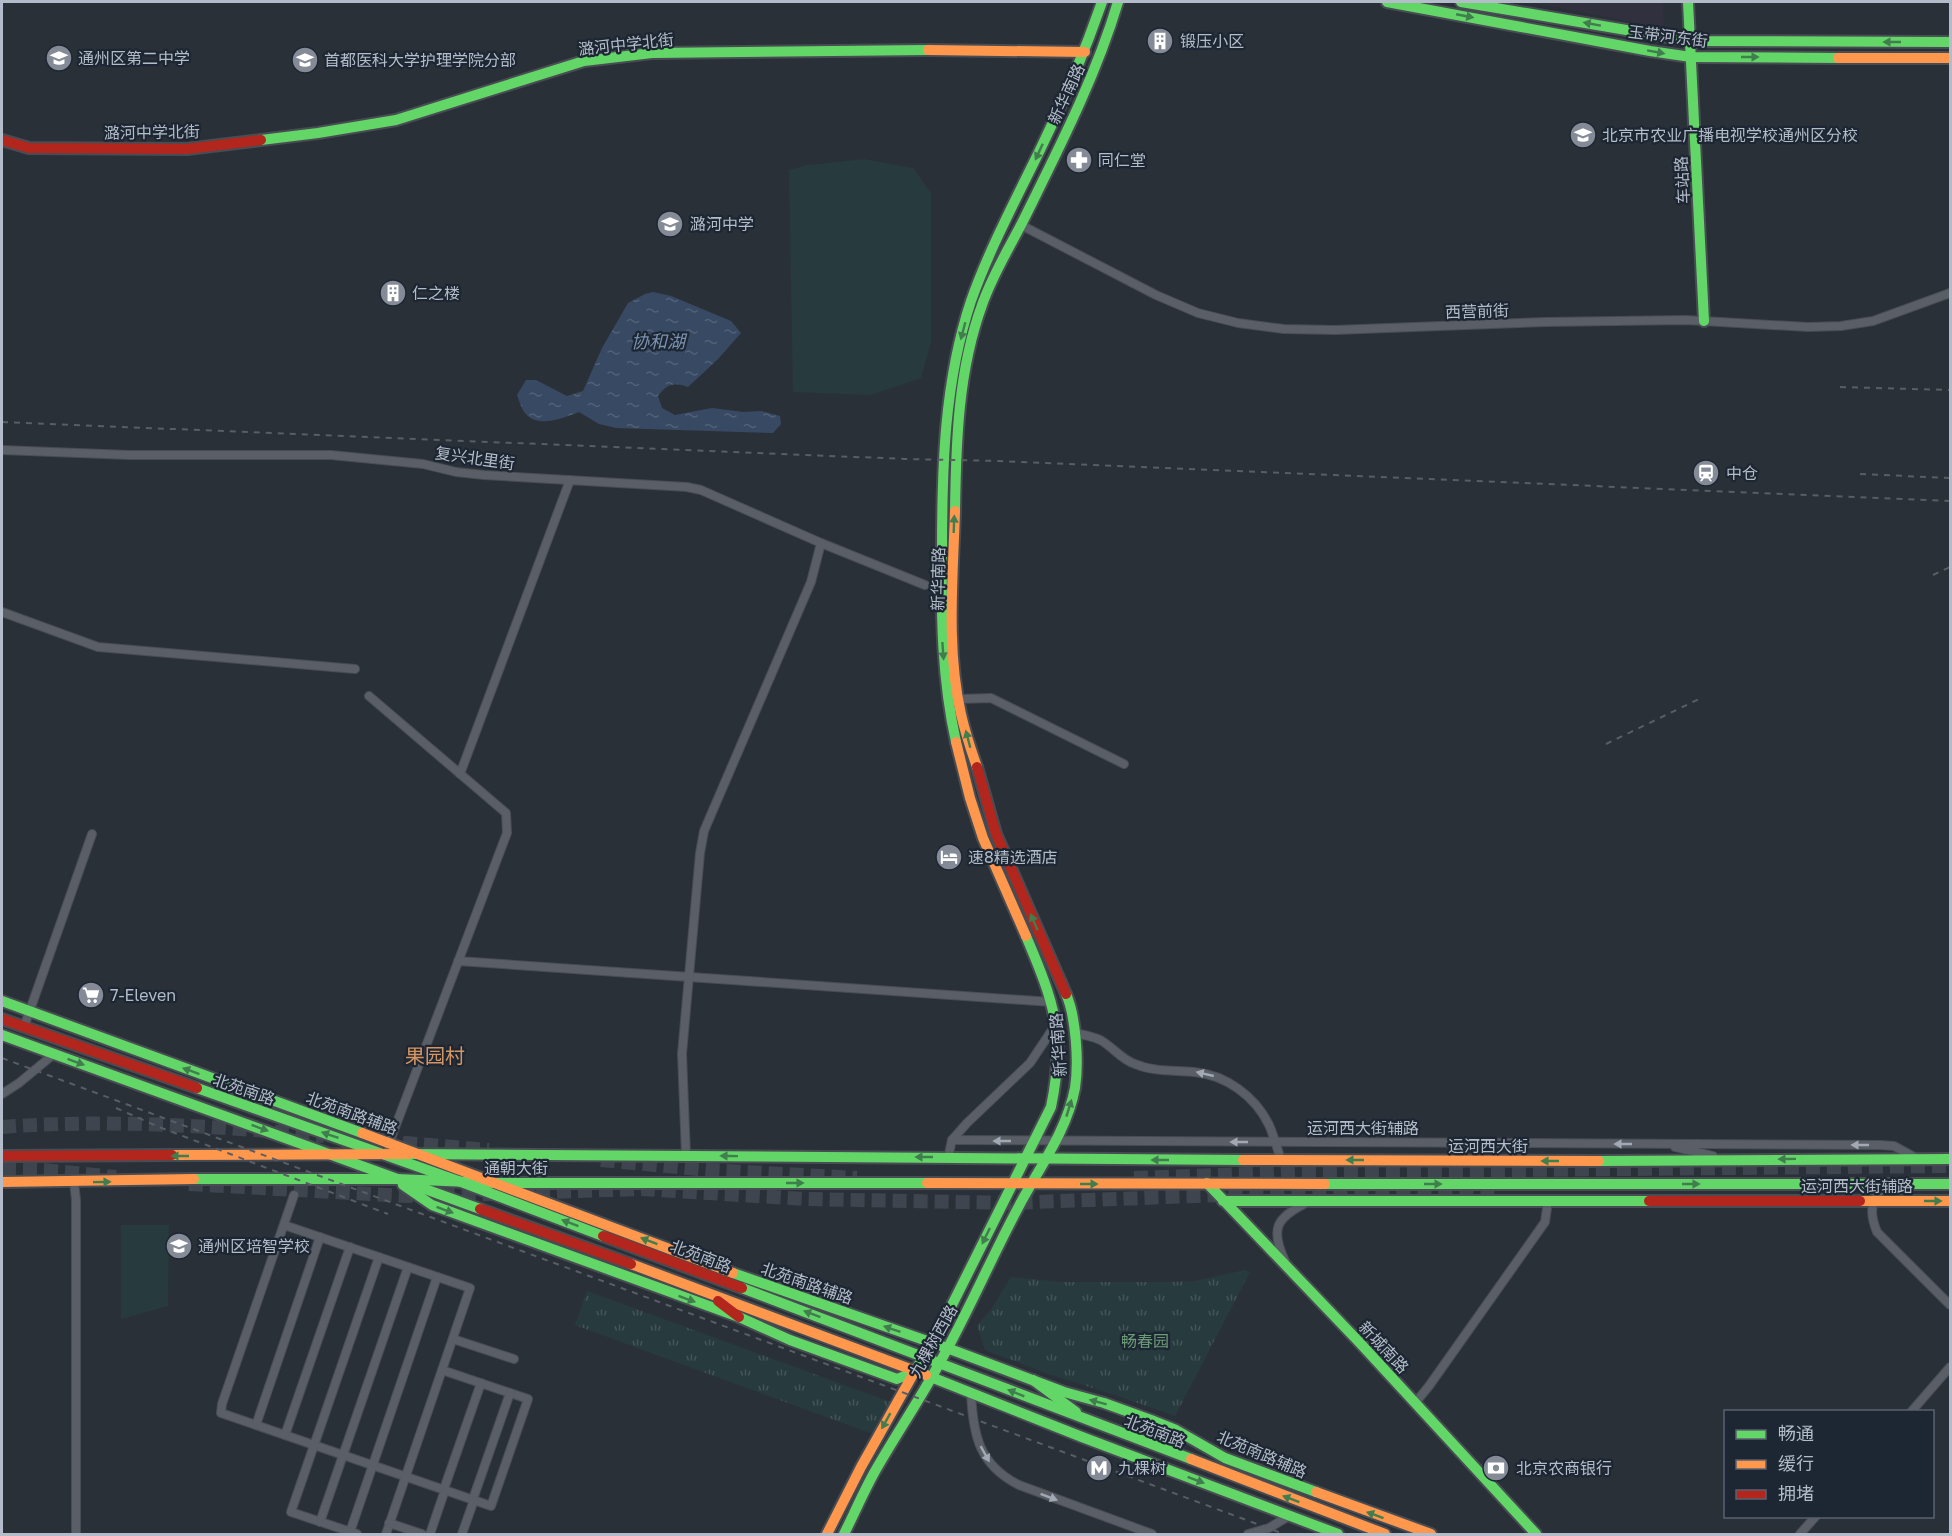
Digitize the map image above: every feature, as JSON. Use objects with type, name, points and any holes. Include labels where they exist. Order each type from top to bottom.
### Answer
[{"type":"main road","name":"新华南路","points":[[1024,1160],[1051,1107],[1056,1084],[1058,1045],[1056,1023],[1052,1002],[1029,939],[983,838],[950,715],[942,631],[944,455],[949,401],[958,351],[971,302],[1084,52],[1102,2]]},
{"type":"main road","name":"新华南路","points":[[1044,1160],[1065,1121],[1075,1088],[1076,1049],[1073,1017],[1068,999],[996,834],[959,699],[952,631],[956,456],[960,402],[968,353],[982,305],[1000,262],[1021,225],[1091,77],[1118,2]]},
{"type":"main road","name":"玉带河东街","points":[[1387,2],[1691,57],[1950,58]]},
{"type":"main road","name":"玉带河东街","points":[[1461,2],[1691,42],[1950,42]]},
{"type":"main road","name":"车站路","points":[[1688,2],[1704,321]]},
{"type":"main road","name":"潞河中学北街","points":[[2,140],[29,148],[187,148],[318,133],[396,120],[584,61],[652,53],[878,49],[1084,52]]},
{"type":"main road","name":"北苑南路辅路","points":[[2,1001],[387,1149]]},
{"type":"main road","name":"北苑南路","points":[[2,1019],[387,1149],[464,1183],[1385,1534]]},
{"type":"main road","name":"北苑南路","points":[[2,1035],[707,1292],[1338,1534]]},
{"type":"main road","name":"通朝大街","points":[[2,1156],[336,1155],[387,1149],[418,1154],[1024,1160]]},
{"type":"main road","name":"北苑南路辅路","points":[[418,1154],[751,1280],[947,1348],[1070,1394],[1104,1403],[1151,1420],[1176,1430],[1225,1458],[1246,1467],[1431,1534]]},
{"type":"main road","name":"运河西大街","points":[[1024,1160],[1950,1158]]},
{"type":"main road","name":"九棵树西路","points":[[827,1534],[861,1467],[933,1343],[1024,1160]]},
{"type":"main road","name":"九棵树西路","points":[[844,1534],[873,1475],[940,1363],[1044,1160]]},
{"type":"main road","name":"通朝大街","points":[[2,1182],[240,1178],[396,1179],[464,1183],[1031,1184]]},
{"type":"main road","points":[[396,1179],[432,1205],[739,1317],[790,1340],[897,1379],[916,1371]]},
{"type":"main road","points":[[1031,1184],[1950,1184]]},
{"type":"main road","name":"新城南路","points":[[1207,1184],[1536,1534]]},
{"type":"main road","name":"运河西大街辅路","points":[[1224,1201],[1950,1201]]},
{"type":"main road","points":[[707,1292],[739,1317]]},
{"type":"main road","points":[[1033,1380],[1090,1422]]},
{"type":"main road","points":[[1320,1528],[1330,1534]]},
{"type":"street","name":"西营前街","points":[[1021,225],[1156,295],[1198,313],[1250,325],[1284,329],[1335,330],[1546,322],[1704,321],[1808,327],[1841,326],[1873,321],[1950,294]]},
{"type":"street","name":"复兴北里街","points":[[2,450],[129,455],[331,455],[423,464],[484,476],[687,487],[702,490],[821,543],[925,585]]},
{"type":"street","points":[[460,774],[570,480]]},
{"type":"street","points":[[686,1155],[682,1054],[700,853],[704,831],[811,582],[821,543]]},
{"type":"street","points":[[2,612],[98,647],[356,669]]},
{"type":"street","points":[[369,696],[506,813],[508,822],[507,833],[387,1149]]},
{"type":"street","points":[[959,699],[991,698],[1124,764]]},
{"type":"street","points":[[24,1027],[92,834]]},
{"type":"street","points":[[458,961],[1052,1002]]},
{"type":"street","points":[[948,1158],[952,1140],[1030,1063],[1056,1023]]},
{"type":"street","points":[[1075,1033],[1104,1042],[1114,1052],[1133,1064],[1153,1070],[1194,1072],[1214,1076],[1234,1086],[1250,1097],[1261,1111],[1270,1126],[1281,1160]]},
{"type":"street","points":[[2,1094],[54,1054]]},
{"type":"street","name":"运河西大街辅路","points":[[952,1140],[1880,1145],[1894,1146],[1915,1158]]},
{"type":"street","points":[[1662,1144],[1729,1160]]},
{"type":"street","points":[[74,1182],[76,1200],[76,1534]]},
{"type":"street","points":[[1884,1184],[1873,1201],[1872,1221],[1878,1232],[1950,1305]]},
{"type":"street","points":[[294,1195],[222,1404],[221,1413],[491,1506],[528,1399],[442,1370]]},
{"type":"street","points":[[1288,1268],[1278,1247],[1276,1234],[1279,1222],[1289,1211],[1310,1201]]},
{"type":"street","points":[[1415,1403],[1545,1222],[1548,1201]]},
{"type":"street","points":[[284,1225],[470,1288],[386,1534]]},
{"type":"street","points":[[256,1425],[320,1237]]},
{"type":"street","points":[[285,1435],[350,1247]]},
{"type":"street","points":[[379,1257],[291,1512],[353,1533],[373,1465],[437,1277]]},
{"type":"street","points":[[320,1522],[408,1267]]},
{"type":"street","points":[[453,1339],[514,1359]]},
{"type":"street","points":[[1913,1410],[1950,1367]]},
{"type":"street","points":[[430,1534],[481,1383]]},
{"type":"street","points":[[462,1534],[510,1393]]},
{"type":"street","points":[[971,1393],[972,1417],[980,1444],[992,1465],[1004,1478],[1152,1534]]},
{"type":"street","points":[[1248,1534],[1269,1528],[1289,1516]]},
{"type":"street","points":[[1800,1534],[1814,1518]]},
{"type":"street","points":[[389,1523],[422,1534]]},
{"type":"shaded area","points":[[1528,2],[1663,2],[1664,26],[1653,26]]},
{"type":"green space","points":[[864,159],[913,168],[931,193],[931,342],[921,378],[870,395],[793,392],[789,170],[807,165]]},
{"type":"green space","points":[[121,1225],[169,1225],[168,1306],[121,1319]]},
{"type":"green space","name":"畅春园","points":[[1245,1270],[1250,1272],[1175,1416],[1048,1374],[985,1350],[977,1325],[990,1311],[1011,1277],[1061,1282],[1170,1282],[1195,1281]]},
{"type":"green space","points":[[587,1291],[891,1402],[873,1434],[575,1325]]},
{"type":"water","name":"协和湖","points":[[653,292],[671,296],[731,321],[741,333],[688,387],[675,384],[665,388],[658,396],[662,408],[675,415],[712,408],[743,412],[761,411],[780,416],[781,424],[773,433],[616,428],[599,424],[579,412],[551,421],[530,418],[525,413],[517,395],[526,380],[536,380],[567,396],[583,391],[602,348],[628,303]]},
{"type":"tunnel","points":[[2,1127],[82,1124],[163,1125],[324,1136]]},
{"type":"tunnel","points":[[382,1141],[489,1150]]},
{"type":"tunnel","points":[[601,1160],[709,1170],[857,1178]]},
{"type":"tunnel","points":[[1134,1178],[1299,1172],[1950,1166]]},
{"type":"tunnel","points":[[2,1169],[44,1170],[116,1177]]},
{"type":"tunnel","points":[[189,1184],[406,1196],[493,1194]]},
{"type":"tunnel","points":[[515,1193],[642,1189],[806,1199],[1010,1203],[1300,1192],[1495,1189]]},
{"type":"railway","points":[[1840,387],[1950,390]]},
{"type":"railway","points":[[2,422],[1950,501]]},
{"type":"railway","points":[[1860,474],[1950,478]]},
{"type":"railway","points":[[1933,575],[1950,567]]},
{"type":"railway","points":[[1606,744],[1699,699]]},
{"type":"railway","points":[[2,1058],[1284,1534]]},
{"type":"railway","points":[[116,1108],[159,1127],[388,1214]]},
{"type":"traffic: fast","points":[[956,742],[945,671],[942,600],[944,457],[955,363],[978,282],[1065,97],[1102,2]]},
{"type":"traffic: fast","points":[[955,511],[956,459],[963,381],[982,305],[1000,263],[1049,169],[1087,87],[1118,2]]},
{"type":"traffic: fast","points":[[1387,2],[1691,57],[1838,58]]},
{"type":"traffic: fast","points":[[1461,2],[1691,41],[1950,42]]},
{"type":"traffic: fast","points":[[1688,2],[1704,321]]},
{"type":"traffic: fast","points":[[261,140],[396,120],[584,61],[652,53],[928,50]]},
{"type":"traffic: fast","points":[[916,1369],[933,1343],[1051,1107],[1057,1059],[1055,1019],[1044,980],[1026,936]]},
{"type":"traffic: fast","points":[[844,1534],[874,1473],[950,1345],[1009,1226],[1066,1119],[1075,1088],[1077,1066],[1076,1040],[1066,994]]},
{"type":"traffic: fast","points":[[2,1001],[362,1133]]},
{"type":"traffic: fast","points":[[2,1035],[480,1209]]},
{"type":"traffic: fast","points":[[197,1088],[464,1183],[603,1236]]},
{"type":"traffic: fast","points":[[409,1154],[1243,1160]]},
{"type":"traffic: fast","points":[[1599,1161],[1950,1159]]},
{"type":"traffic: fast","points":[[194,1179],[396,1179],[494,1183],[927,1183]]},
{"type":"traffic: fast","points":[[1207,1183],[1360,1343],[1536,1534]]},
{"type":"traffic: fast","points":[[1325,1184],[1950,1184]]},
{"type":"traffic: fast","points":[[403,1185],[432,1205],[739,1317],[790,1340],[897,1379],[916,1371]]},
{"type":"traffic: fast","points":[[1223,1201],[1649,1201]]},
{"type":"traffic: fast","points":[[733,1273],[947,1348],[1064,1392],[1151,1420],[1176,1430],[1225,1458],[1316,1492]]},
{"type":"traffic: fast","points":[[742,1288],[1191,1459]]},
{"type":"traffic: fast","points":[[926,1375],[1338,1534]]},
{"type":"traffic: fast","points":[[1033,1380],[1076,1412]]},
{"type":"traffic: slow","points":[[928,50],[1085,52]]},
{"type":"traffic: slow","points":[[1838,58],[1950,58]]},
{"type":"traffic: slow","points":[[955,511],[953,664],[961,714],[977,767]]},
{"type":"traffic: slow","points":[[956,742],[983,838],[1026,936]]},
{"type":"traffic: slow","points":[[362,1133],[733,1273]]},
{"type":"traffic: slow","points":[[172,1155],[409,1154]]},
{"type":"traffic: slow","points":[[1243,1160],[1599,1161]]},
{"type":"traffic: slow","points":[[2,1182],[194,1179]]},
{"type":"traffic: slow","points":[[927,1183],[1325,1184]]},
{"type":"traffic: slow","points":[[1860,1201],[1950,1201]]},
{"type":"traffic: slow","points":[[631,1264],[926,1375]]},
{"type":"traffic: slow","points":[[827,1534],[861,1467],[916,1369]]},
{"type":"traffic: slow","points":[[1191,1459],[1385,1534]]},
{"type":"traffic: slow","points":[[1316,1492],[1431,1534]]},
{"type":"traffic: jam","points":[[2,140],[29,148],[187,149],[261,140]]},
{"type":"traffic: jam","points":[[977,767],[996,834],[1066,994]]},
{"type":"traffic: jam","points":[[2,1019],[197,1088]]},
{"type":"traffic: jam","points":[[2,1156],[172,1155]]},
{"type":"traffic: jam","points":[[1649,1201],[1860,1201]]},
{"type":"traffic: jam","points":[[480,1209],[631,1264]]},
{"type":"traffic: jam","points":[[603,1236],[742,1288]]},
{"type":"traffic: jam","points":[[718,1301],[739,1317]]},
{"type":"place","name":"锻压小区","points":[[1160,41]]},
{"type":"place","name":"通州区第二中学","points":[[59,58]]},
{"type":"place","name":"首都医科大学护理学院分部","points":[[305,60]]},
{"type":"place","name":"北京市农业广播电视学校通州区分校","points":[[1583,135]]},
{"type":"place","name":"同仁堂","points":[[1079,160]]},
{"type":"place","name":"潞河中学","points":[[670,224]]},
{"type":"place","name":"仁之楼","points":[[393,293]]},
{"type":"place","name":"中仓","points":[[1706,473]]},
{"type":"place","name":"速8精选酒店","points":[[949,857]]},
{"type":"place","name":"7-Eleven","points":[[91,995]]},
{"type":"place","name":"通州区培智学校","points":[[179,1246]]},
{"type":"place","name":"九棵树","points":[[1099,1468]]},
{"type":"place","name":"北京农商银行","points":[[1496,1468]]},
{"type":"district","name":"果园村","points":[[435,1055]]}]
